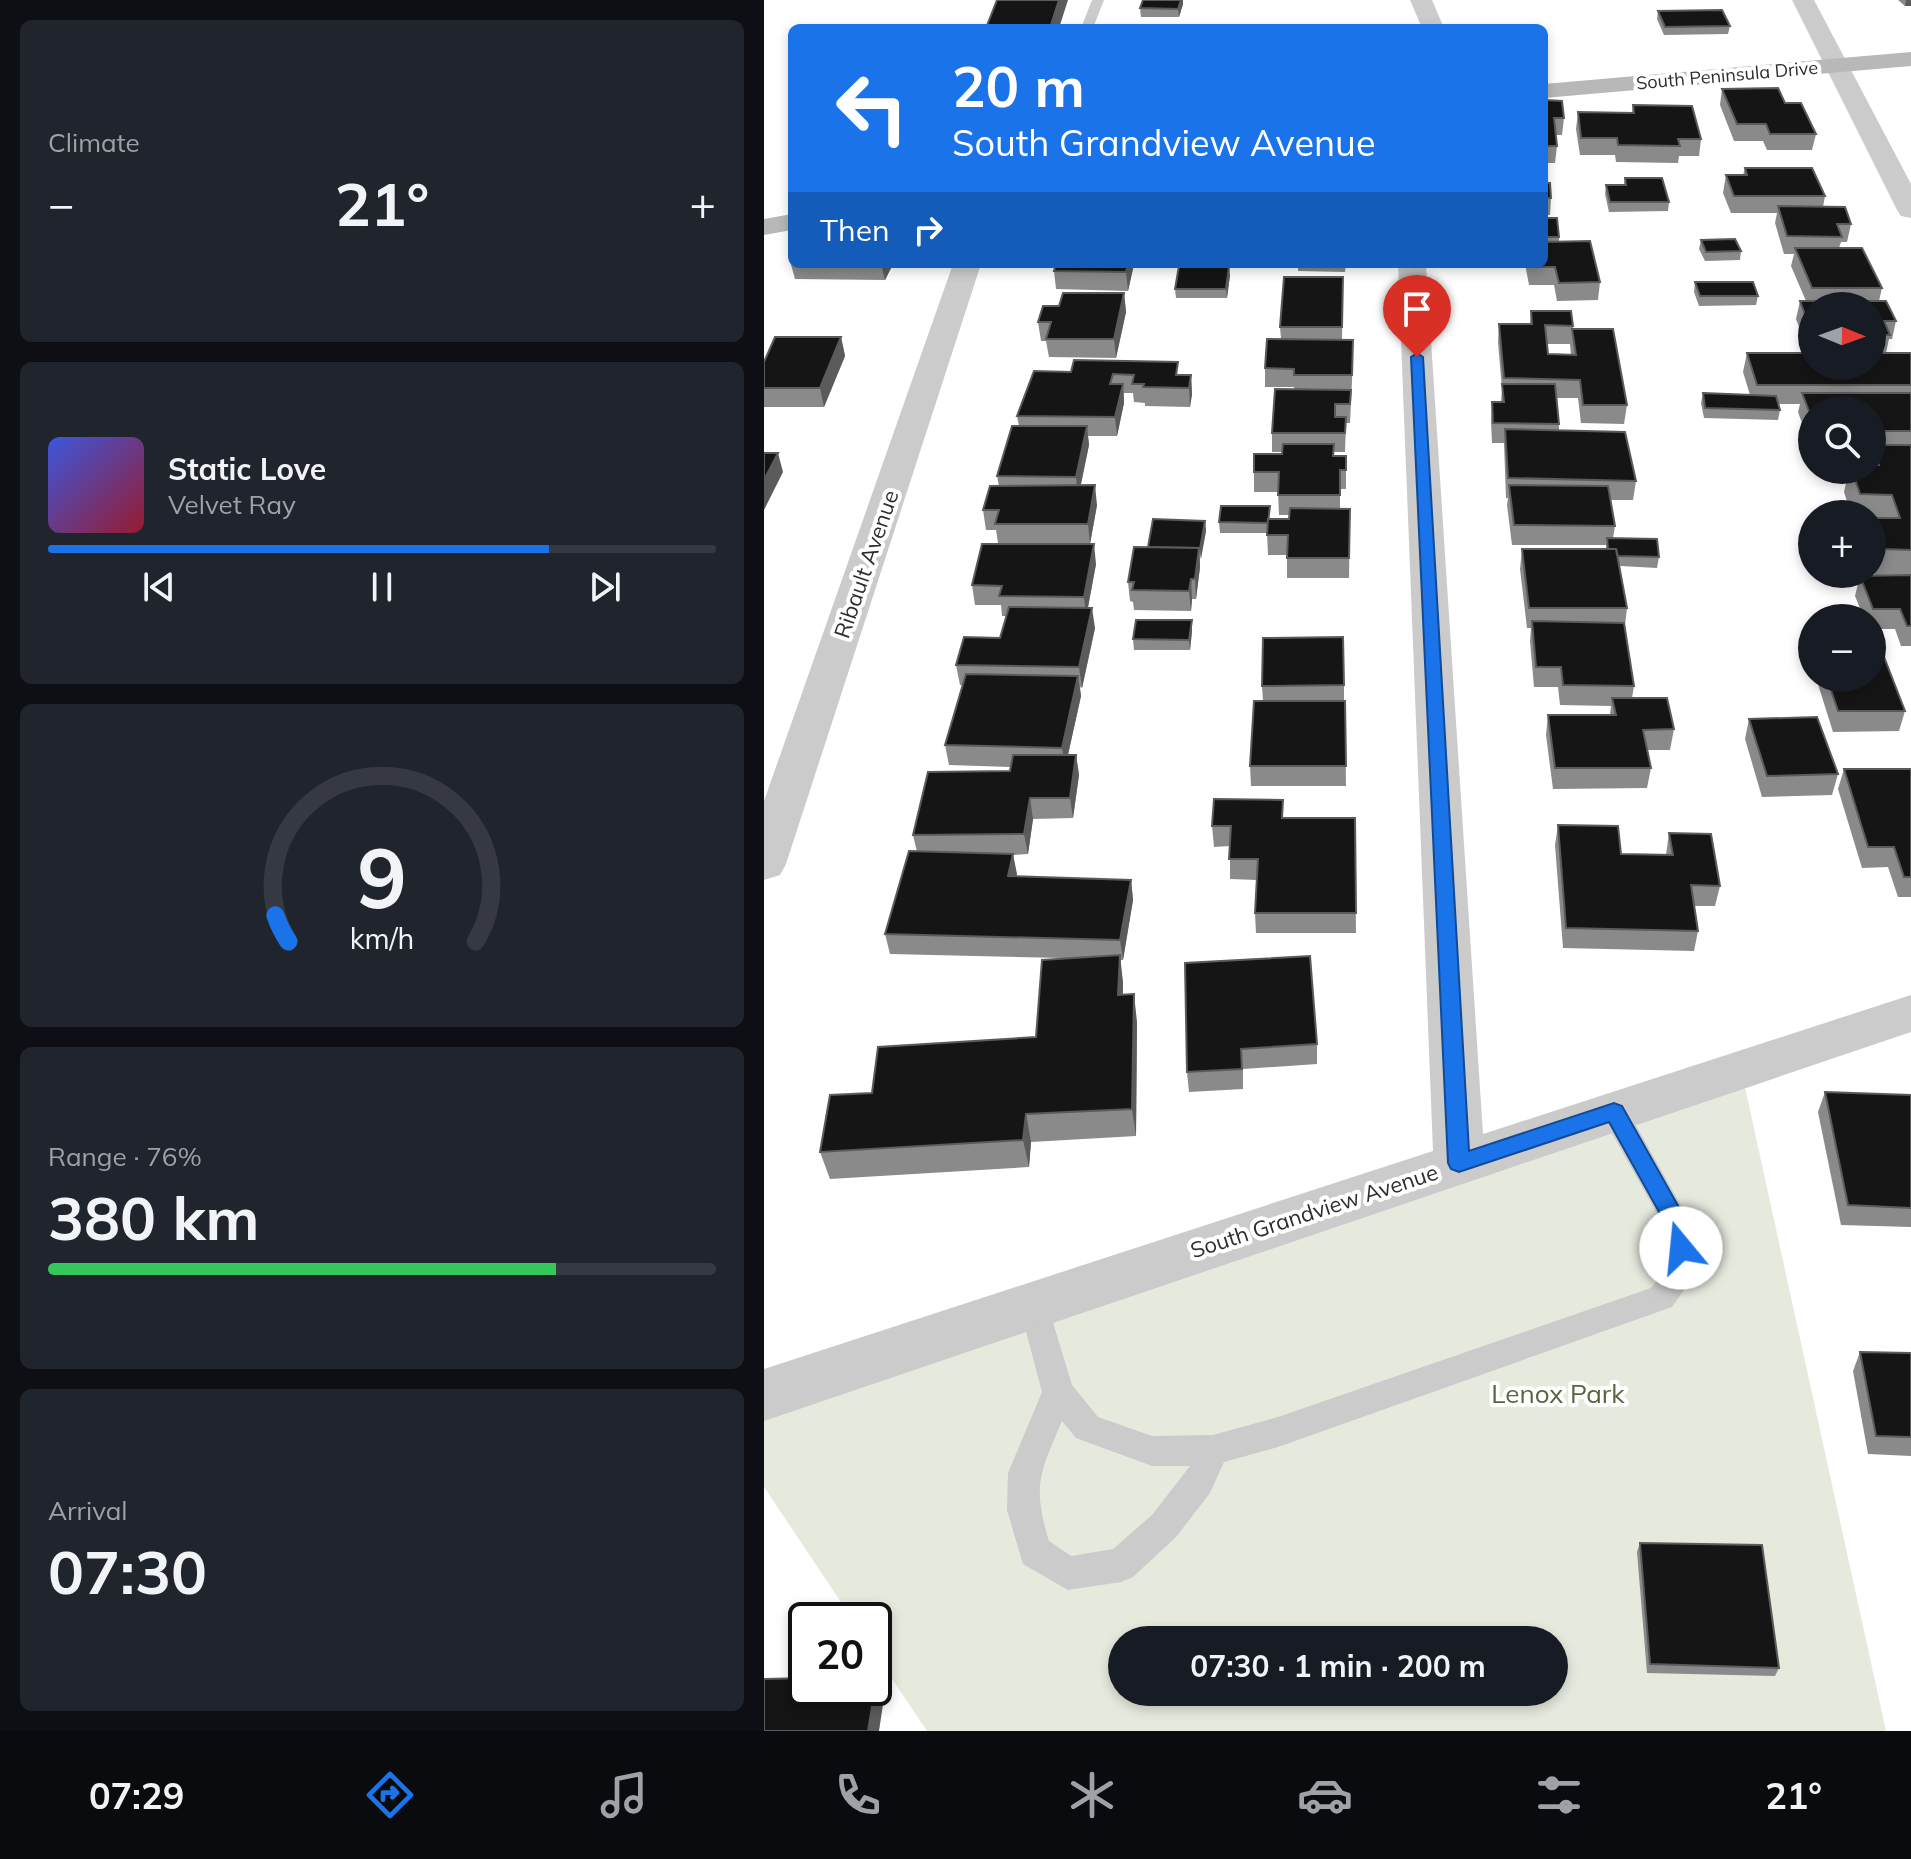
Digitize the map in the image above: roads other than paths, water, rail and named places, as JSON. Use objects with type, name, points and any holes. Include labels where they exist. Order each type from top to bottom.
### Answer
[{"type":"main road","name":"South Peninsula Drive","points":[[1548,91],[1911,59]]},
{"type":"main road","points":[[764,227],[788,223]]},
{"type":"street","points":[[1421,0],[1431,24]]},
{"type":"street","points":[[1803,0],[1911,210]]},
{"type":"street","name":"Ribault Avenue","points":[[764,864],[966,268]]},
{"type":"street","points":[[1412,268],[1459,1163]]},
{"type":"street","name":"South Grandview Avenue","points":[[764,1395],[1911,1013]]},
{"type":"lane","points":[[1089,24],[1098,0]]},
{"type":"lane","points":[[1034,1305],[1058,1392],[1087,1428],[1152,1451],[1213,1450],[1278,1432],[1661,1298],[1683,1270],[1679,1227],[1614,1112]]},
{"type":"lane","points":[[1058,1392],[1024,1473],[1023,1510],[1035,1552],[1068,1573],[1121,1565],[1173,1515],[1199,1482],[1213,1450]]},
{"type":"park label","name":"Lenox Park","points":[[1558,1393]]}]
